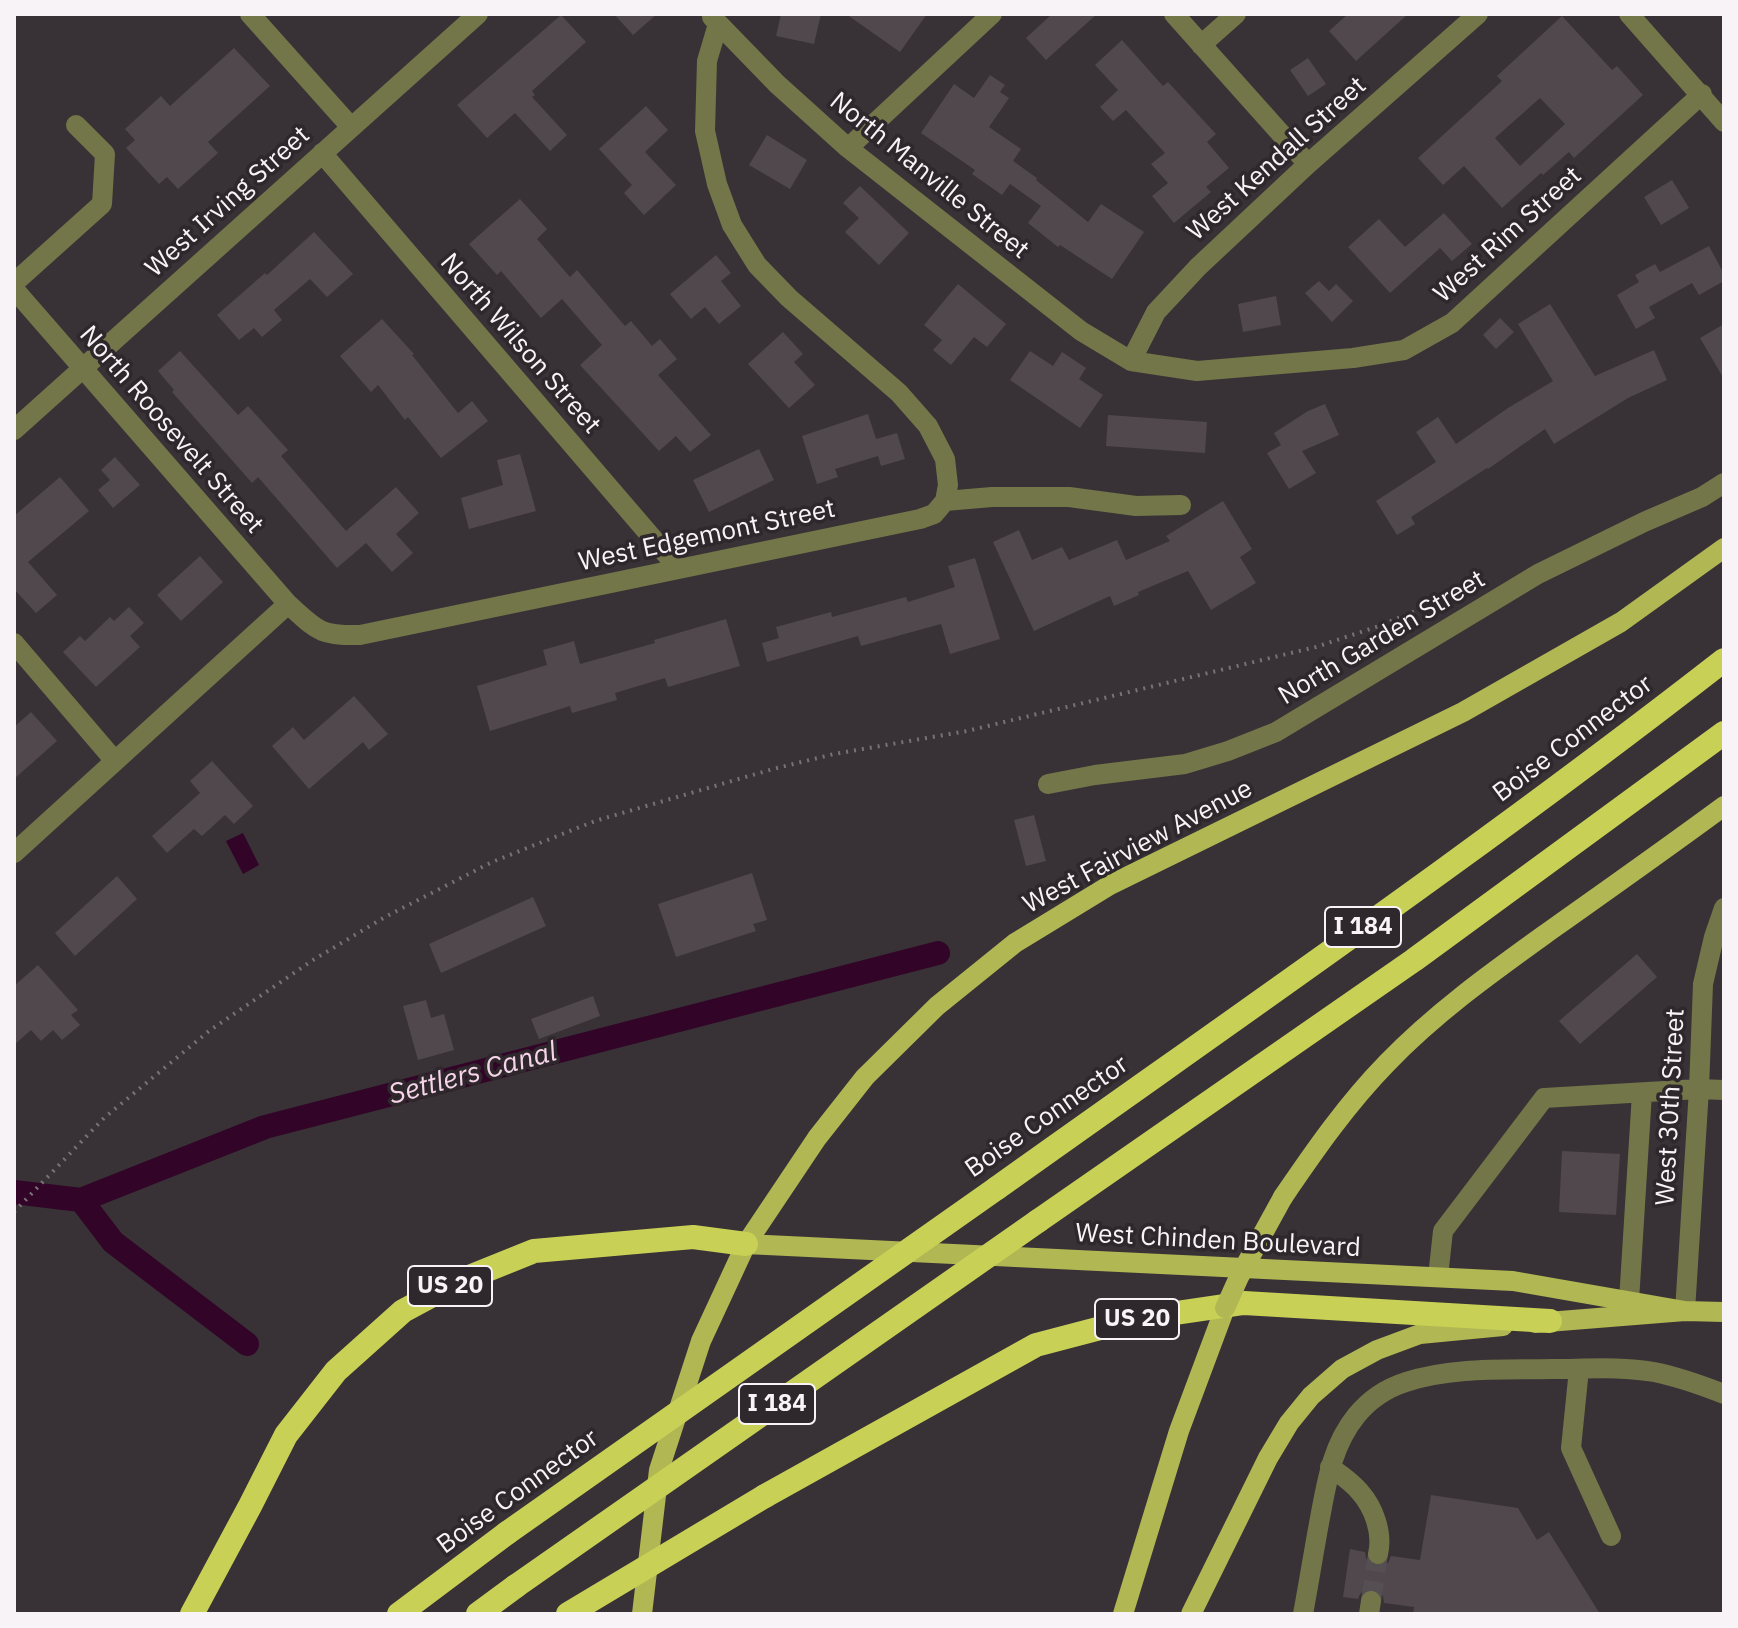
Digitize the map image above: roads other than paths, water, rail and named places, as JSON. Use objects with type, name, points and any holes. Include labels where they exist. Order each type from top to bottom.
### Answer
[{"type":"highway","name":"Boise Connector","points":[[399,1614],[507,1533],[1488,837],[1624,739],[1724,660]]},
{"type":"highway","name":"I 184","points":[[478,1614],[1414,960],[1724,733]]},
{"type":"highway","name":"US 20","points":[[192,1614],[286,1435],[336,1371],[403,1311],[457,1282],[534,1251],[693,1237],[746,1244]]},
{"type":"highway","name":"US 20","points":[[568,1614],[765,1496],[1036,1345],[1135,1319],[1244,1303],[1550,1321]]},
{"type":"main road","name":"West Fairview Avenue","points":[[642,1614],[659,1470],[701,1341],[746,1244],[817,1138],[865,1077],[937,1006],[1015,943],[1110,885],[1463,712],[1621,622],[1724,548]]},
{"type":"main road","points":[[1123,1614],[1179,1431],[1225,1308],[1283,1197],[1315,1150],[1387,1063],[1455,1001],[1724,806]]},
{"type":"main road","name":"West Chinden Boulevard","points":[[746,1244],[1513,1281],[1685,1311]]},
{"type":"main road","name":"West Chinden Boulevard","points":[[1191,1614],[1268,1458],[1289,1423],[1311,1396],[1342,1369],[1377,1350],[1420,1334],[1685,1311],[1724,1312]]},
{"type":"street","points":[[250,14],[351,127]]},
{"type":"street","name":"West Irving Street","points":[[14,430],[478,14]]},
{"type":"street","points":[[848,148],[992,14]]},
{"type":"street","points":[[1174,14],[1308,164]]},
{"type":"street","points":[[1201,45],[1236,14]]},
{"type":"street","name":"West Kendall Street","points":[[1131,361],[1156,312],[1198,267],[1308,164],[1478,14]]},
{"type":"street","points":[[1629,14],[1724,122]]},
{"type":"street","points":[[714,19],[707,61],[705,131],[717,184],[732,225],[757,265],[789,298],[899,393],[928,426],[945,459],[948,485],[945,501],[992,497],[1069,497],[1136,506],[1181,505]]},
{"type":"street","name":"North Manville Street","points":[[714,19],[777,84],[848,148],[1081,331],[1131,361]]},
{"type":"street","name":"West Rim Street","points":[[1131,361],[1197,371],[1353,358],[1404,350],[1452,323],[1702,94]]},
{"type":"street","points":[[14,283],[102,204],[105,154],[76,125]]},
{"type":"street","name":"North Wilson Street","points":[[322,153],[679,569]]},
{"type":"street","name":"North Roosevelt Street","points":[[14,289],[288,604]]},
{"type":"street","name":"North Garden Street","points":[[1048,784],[1185,764],[1276,732],[1538,574],[1702,497],[1724,483]]},
{"type":"street","name":"West Edgemont Street","points":[[288,604],[318,631],[360,635],[920,519],[934,514],[945,501]]},
{"type":"street","points":[[14,853],[288,604]]},
{"type":"street","points":[[14,643],[115,761]]},
{"type":"street","name":"West 30th Street","points":[[1685,1311],[1703,984],[1724,908]]},
{"type":"street","points":[[1438,1277],[1443,1231],[1544,1098],[1724,1090]]},
{"type":"street","points":[[1629,1301],[1642,1093]]},
{"type":"street","points":[[1303,1614],[1330,1467],[1343,1435],[1375,1397],[1402,1383],[1435,1374],[1627,1368],[1685,1379],[1724,1394]]},
{"type":"street","points":[[1579,1369],[1571,1448],[1611,1536]]},
{"type":"street","points":[[1330,1467],[1360,1492],[1375,1516],[1380,1545],[1378,1554]]},
{"type":"waterway","name":"Settlers Canal","points":[[14,1192],[81,1200],[265,1127],[938,953]]},
{"type":"waterway","points":[[81,1200],[113,1242],[247,1344]]},
{"type":"tunnel","points":[[1371,1601],[1378,1554]]}]
